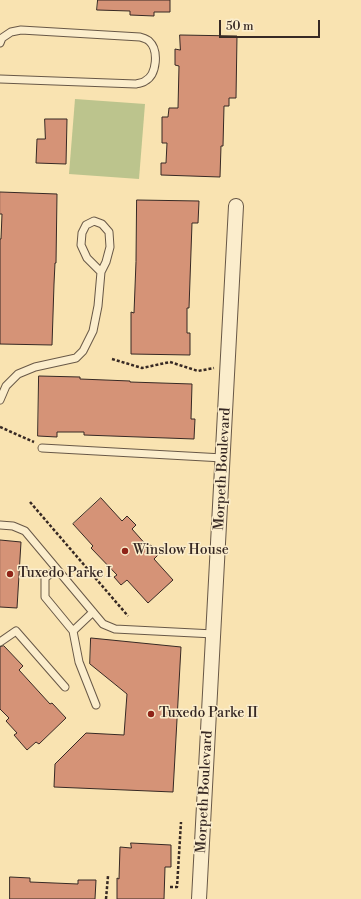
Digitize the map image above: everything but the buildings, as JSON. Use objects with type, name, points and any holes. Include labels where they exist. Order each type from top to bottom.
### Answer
[{"type":"street","name":"Morpeth Boulevard","points":[[198,899],[214,634],[236,206]]},
{"type":"lane","points":[[0,43],[2,38],[11,32],[21,30],[140,38],[149,40],[155,55],[152,75],[146,81],[136,84],[0,79]]},
{"type":"lane","points":[[0,400],[6,386],[18,374],[35,367],[76,358],[83,351],[93,332],[98,306],[101,272],[106,262],[110,246],[109,232],[102,224],[94,221],[86,226],[82,233],[81,245],[87,258],[101,272]]},
{"type":"lane","points":[[42,448],[223,458]]},
{"type":"lane","points":[[0,525],[13,526],[25,531],[103,624],[115,629],[214,634]]},
{"type":"lane","points":[[57,569],[45,578],[45,597],[73,631],[79,662],[96,705]]},
{"type":"lane","points":[[73,631],[93,612]]},
{"type":"lane","points":[[0,642],[16,631],[65,687]]},
{"type":"path","points":[[112,359],[142,368],[170,362],[198,371],[228,365]]},
{"type":"path","points":[[0,427],[37,444],[42,444],[42,448]]},
{"type":"path","points":[[30,502],[128,616]]},
{"type":"path","points":[[170,887],[177,887],[181,822]]},
{"type":"path","points":[[106,899],[108,876]]},
{"type":"green space","points":[[75,99],[145,104],[139,179],[69,174]]},
{"type":"place","name":"Winslow House","points":[[125,551]]},
{"type":"place","name":"Tuxedo Parke I","points":[[10,574]]},
{"type":"place","name":"Tuxedo Parke II","points":[[151,714]]}]
